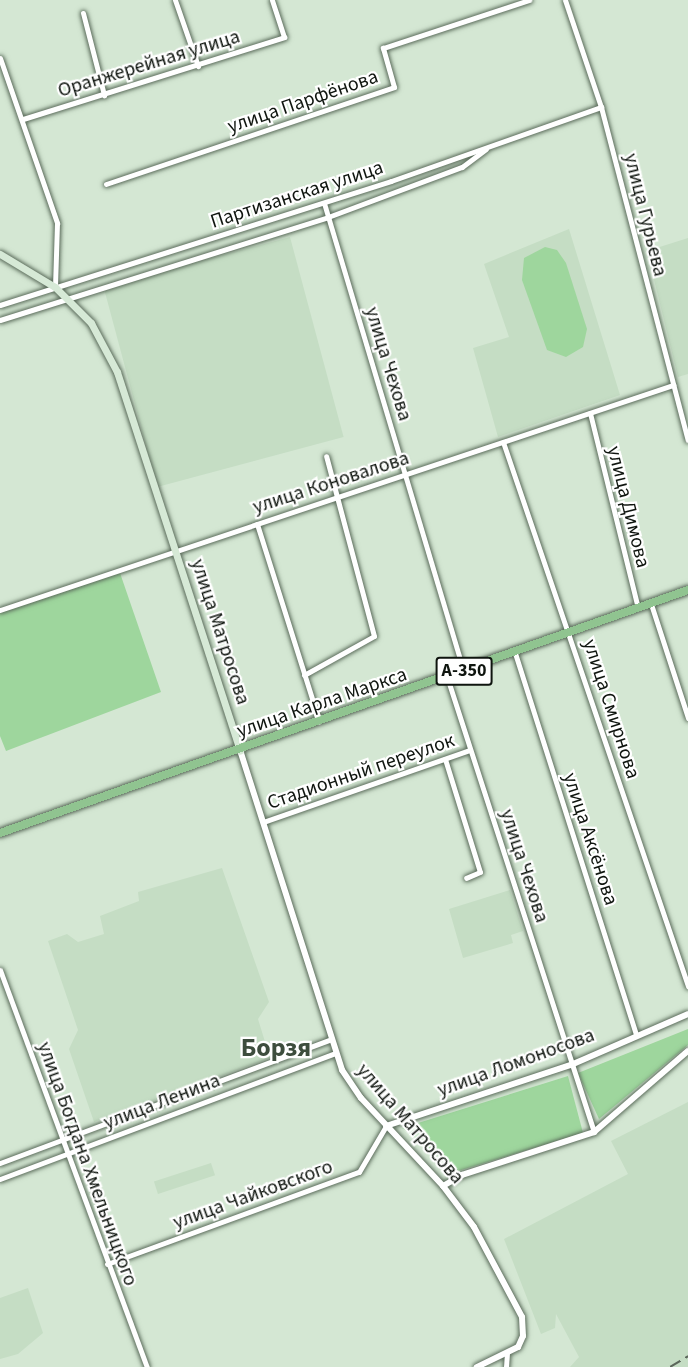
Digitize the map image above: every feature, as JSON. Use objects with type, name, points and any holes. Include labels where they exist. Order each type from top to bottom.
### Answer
[{"type":"highway","name":"улица Карла Маркса","points":[[0,833],[688,590]]},
{"type":"main road","name":"улица Матросова","points":[[0,254],[55,287],[91,323],[117,372],[240,750]]},
{"type":"street","points":[[175,0],[198,66]]},
{"type":"street","name":"Оранжерейная улица","points":[[23,119],[285,37],[272,0]]},
{"type":"street","name":"улица Парфёнова","points":[[106,184],[394,87],[383,48],[529,0]]},
{"type":"street","name":"улица Гурьева","points":[[565,0],[601,107],[688,440]]},
{"type":"street","points":[[83,13],[105,94]]},
{"type":"street","points":[[0,58],[23,119],[57,223],[55,287]]},
{"type":"street","name":"Партизанская улица","points":[[0,305],[324,203],[601,107]]},
{"type":"street","points":[[0,320],[328,217],[462,167],[490,146]]},
{"type":"street","name":"улица Чехова","points":[[324,203],[463,671]]},
{"type":"street","name":"улица Коновалова","points":[[0,610],[673,385]]},
{"type":"street","name":"улица Димова","points":[[590,413],[638,608]]},
{"type":"street","name":"улица Смирнова","points":[[503,442],[570,633],[688,986]]},
{"type":"street","points":[[304,675],[374,636],[326,456]]},
{"type":"street","points":[[257,524],[319,721]]},
{"type":"street","points":[[651,604],[688,718]]},
{"type":"street","name":"улица Аксёнова","points":[[515,653],[636,1034]]},
{"type":"street","name":"улица Чехова","points":[[447,677],[573,1064],[574,1077],[594,1132]]},
{"type":"street","name":"улица Матросова","points":[[240,750],[335,1053],[353,1087],[386,1126],[443,1186],[474,1227],[522,1317],[523,1336],[518,1347],[507,1353]]},
{"type":"street","name":"Стадионный переулок","points":[[262,822],[470,750]]},
{"type":"street","points":[[445,759],[480,872],[466,878]]},
{"type":"street","name":"улица Богдана Хмельницкого","points":[[0,970],[66,1155],[147,1367]]},
{"type":"street","name":"улица Ломоносова","points":[[386,1126],[573,1064],[636,1034],[688,1014]]},
{"type":"street","name":"улица Ленина","points":[[0,1163],[331,1039]]},
{"type":"street","points":[[443,1186],[462,1175],[594,1132],[688,1051]]},
{"type":"street","name":"улица Ленина","points":[[0,1179],[335,1053]]},
{"type":"street","name":"улица Чайковского","points":[[107,1264],[359,1172],[386,1126]]},
{"type":"street","points":[[477,1367],[507,1353],[506,1367]]},
{"type":"shaded area","points":[[569,229],[620,395],[498,437],[473,348],[509,337],[484,264]]},
{"type":"shaded area","points":[[290,237],[344,437],[157,487],[104,287]]},
{"type":"shaded area","points":[[688,238],[688,374],[678,377],[647,251]]},
{"type":"shaded area","points":[[222,868],[269,1002],[258,1019],[270,1058],[94,1122],[69,1049],[78,1030],[48,941],[67,934],[78,942],[104,934],[100,916],[139,901],[138,892]]},
{"type":"shaded area","points":[[510,890],[523,931],[511,935],[513,943],[463,958],[449,909]]},
{"type":"shaded area","points":[[688,1102],[688,1367],[570,1367],[579,1357],[556,1314],[555,1328],[541,1334],[504,1239],[628,1174],[611,1141]]},
{"type":"shaded area","points":[[211,1163],[215,1175],[158,1194],[154,1182]]},
{"type":"shaded area","points":[[28,1288],[43,1333],[18,1354],[0,1359],[0,1298]]},
{"type":"green space","points":[[545,247],[557,250],[566,263],[587,329],[583,347],[566,357],[547,350],[522,280],[524,258]]},
{"type":"green space","points":[[120,573],[161,692],[6,751],[0,736],[0,613]]},
{"type":"green space","points":[[688,1029],[688,1045],[599,1119],[578,1073]]},
{"type":"green space","points":[[568,1076],[583,1133],[458,1171],[402,1128]]},
{"type":"railway","points":[[670,1367],[688,1356]]},
{"type":"district","name":"Борзя","points":[[276,1048]]}]
